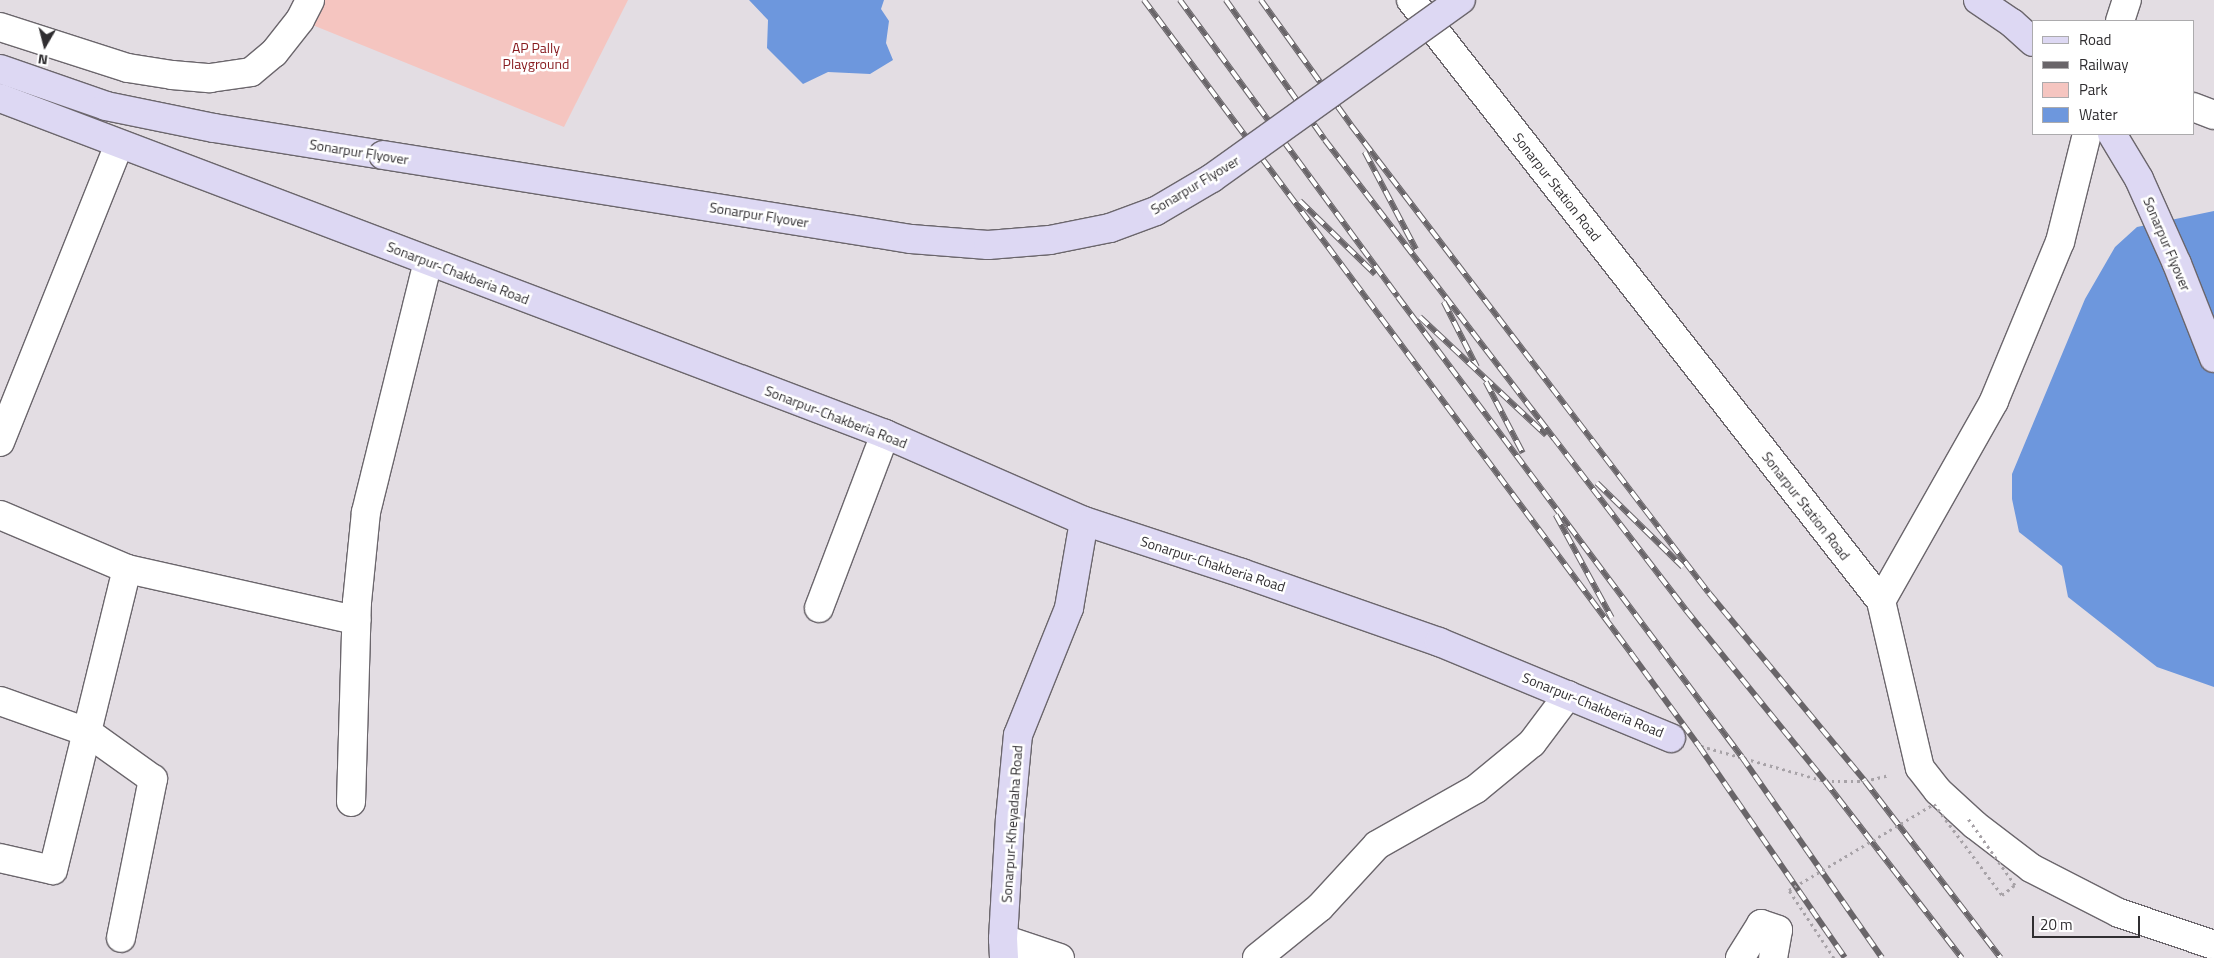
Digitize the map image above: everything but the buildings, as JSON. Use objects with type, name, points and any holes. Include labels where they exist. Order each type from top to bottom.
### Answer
[{"type":"main road","name":"Sonarpur Flyover","points":[[0,70],[106,106],[214,128],[911,239],[988,245],[1050,240],[1110,228],[1156,211],[1204,183],[1461,0]]},
{"type":"main road","points":[[1978,0],[2012,23],[2032,41]]},
{"type":"main road","name":"Sonarpur-Chakberia Road","points":[[0,98],[884,434],[1084,521],[1242,573],[1430,639],[1671,738]]},
{"type":"main road","name":"Sonarpur Flyover","points":[[2113,135],[2139,179],[2177,264],[2214,358]]},
{"type":"main road","name":"Sonarpur-Kheyadaha Road","points":[[1004,948],[1018,735],[1069,608],[1084,521]]},
{"type":"street","points":[[0,27],[128,68],[172,75],[210,78],[251,72],[274,53],[300,20],[310,0]]},
{"type":"street","name":"Sonarpur Station Road","points":[[1411,0],[1881,601],[1920,768],[1938,791],[1966,817],[2031,868],[2119,913],[2214,945]]},
{"type":"street","points":[[2120,20],[2127,0]]},
{"type":"street","points":[[2194,107],[2214,115]]},
{"type":"street","points":[[1881,601],[1994,401],[2060,242],[2087,135]]},
{"type":"street","points":[[0,442],[119,144]]},
{"type":"street","points":[[351,802],[356,620],[366,512],[428,262]]},
{"type":"street","points":[[819,608],[884,434]]},
{"type":"street","points":[[0,516],[127,570],[356,620]]},
{"type":"street","points":[[0,858],[53,870],[127,570]]},
{"type":"street","points":[[1263,957],[1320,907],[1377,845],[1476,789],[1532,743],[1568,695]]},
{"type":"street","points":[[0,701],[87,732],[153,779],[121,938]]},
{"type":"street","points":[[1740,958],[1761,924],[1778,930],[1773,958]]},
{"type":"street","points":[[1004,948],[1060,958]]},
{"type":"path","points":[[1671,738],[1824,781],[1865,781],[1920,768]]},
{"type":"path","points":[[1834,958],[1789,890],[1934,804],[2002,895],[2014,885],[1966,817]]},
{"type":"green space","name":"AP Pally Playground","points":[[322,0],[628,0],[564,127],[310,24]]},
{"type":"water","points":[[749,0],[884,0],[881,9],[889,21],[886,43],[893,60],[870,74],[828,72],[803,84],[767,48],[768,20]]},
{"type":"water","points":[[2214,211],[2214,687],[2157,667],[2068,597],[2062,566],[2019,532],[2012,499],[2012,474],[2085,299],[2115,247],[2137,227]]},
{"type":"railway","points":[[1144,0],[1631,653],[1699,746],[1845,958]]},
{"type":"railway","points":[[1180,0],[1398,297],[1742,757],[1882,958]]},
{"type":"railway","points":[[1226,0],[1325,140],[1686,610],[1825,781],[1962,958]]},
{"type":"railway","points":[[1261,0],[1351,125],[1709,593],[1865,781],[2001,958]]},
{"type":"railway","points":[[1365,152],[1416,249]]},
{"type":"railway","points":[[1300,201],[1375,274]]},
{"type":"railway","points":[[1444,302],[1477,367]]},
{"type":"railway","points":[[1420,317],[1546,435]]},
{"type":"railway","points":[[1486,382],[1523,453]]},
{"type":"railway","points":[[1597,483],[1683,567]]},
{"type":"railway","points":[[1556,515],[1612,618]]}]
